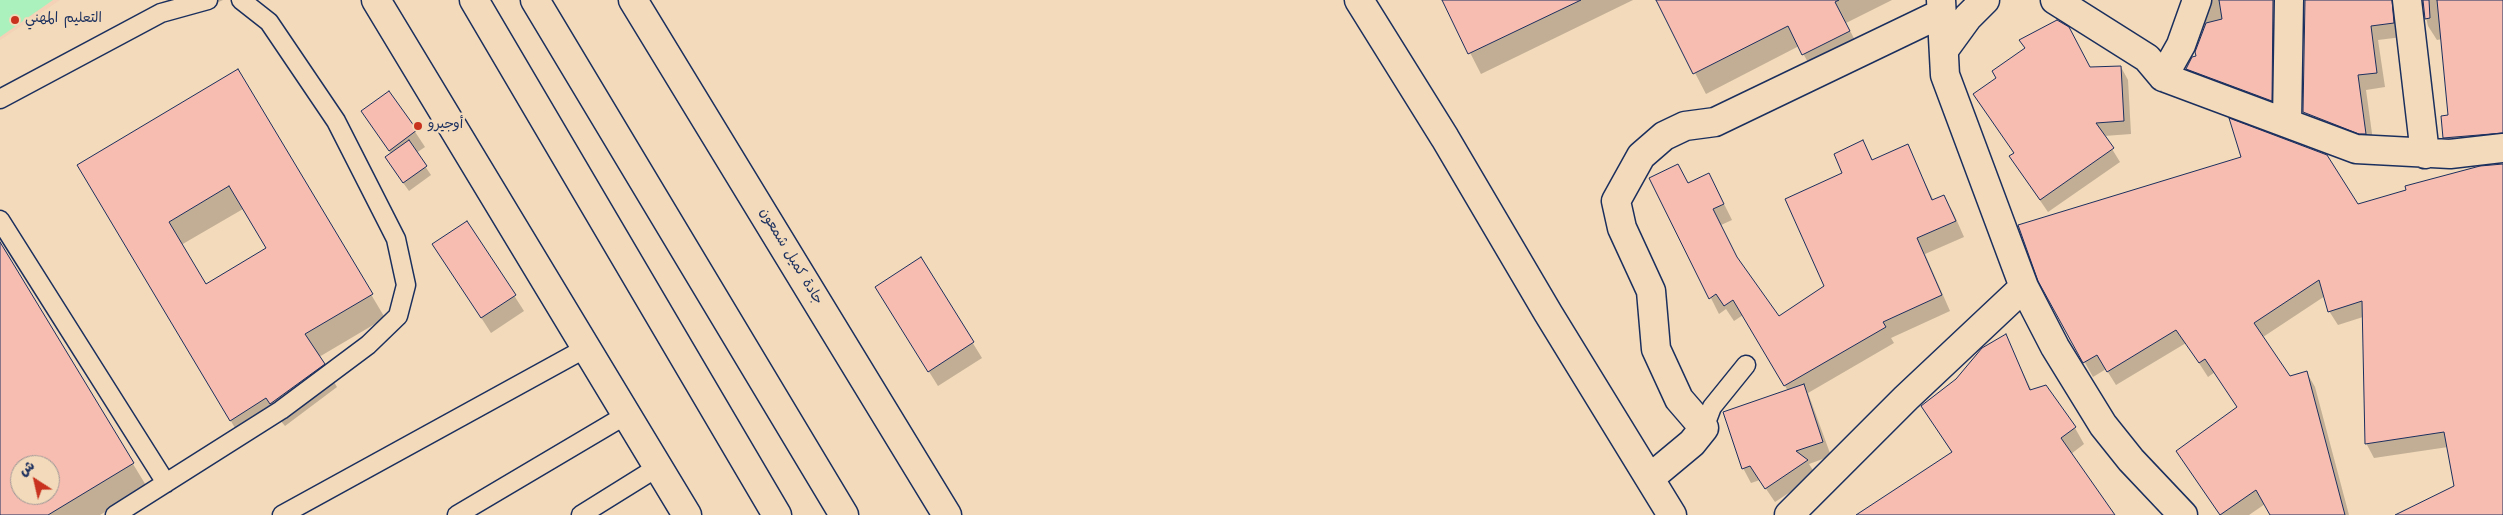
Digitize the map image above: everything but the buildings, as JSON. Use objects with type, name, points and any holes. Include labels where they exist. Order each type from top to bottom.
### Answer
[{"type":"main road","points":[[376,0],[687,515]]},
{"type":"main road","points":[[474,0],[777,515]]},
{"type":"main road","points":[[535,0],[844,515]]},
{"type":"main road","name":"جادة كميل شمعون","points":[[633,0],[947,515]]},
{"type":"main road","points":[[1359,0],[1445,138],[1548,313],[1672,515]]},
{"type":"main road","points":[[1944,50],[1968,17],[1985,0]]},
{"type":"main road","points":[[2055,0],[2147,58],[2162,77],[2356,149],[2450,154],[2503,148]]},
{"type":"main road","points":[[2162,77],[2181,45],[2197,0]]},
{"type":"main road","points":[[2287,122],[2289,0]]},
{"type":"main road","points":[[2408,0],[2425,154]]},
{"type":"main road","points":[[1650,478],[1692,443],[1704,428],[1679,399],[1656,349],[1651,291],[1622,228],[1616,201],[1641,156],[1664,136],[1685,126],[1715,122],[1942,6],[1946,75],[2024,286],[2055,347],[2103,425],[2131,460],[2184,515]]},
{"type":"main road","points":[[1789,515],[1906,398],[2024,286]]},
{"type":"lane","points":[[0,99],[161,13],[208,0]]},
{"type":"lane","points":[[115,515],[281,410],[368,345],[398,316],[406,285],[396,239],[336,121],[269,22],[241,0]]},
{"type":"lane","points":[[0,220],[166,483]]},
{"type":"lane","points":[[282,515],[586,348]]},
{"type":"lane","points":[[1704,428],[1712,407],[1746,365]]},
{"type":"lane","points":[[457,515],[626,415]]},
{"type":"lane","points":[[581,515],[658,468]]},
{"type":"shaded area","name":"التعليم المهني","points":[[0,0],[60,0],[0,40]]},
{"type":"green space","name":"التعليم المهني","points":[[0,0],[53,0],[0,37]]},
{"type":"place","name":"التعليم المهني","points":[[15,20]]},
{"type":"place","name":"أوجيرو","points":[[418,126]]}]
